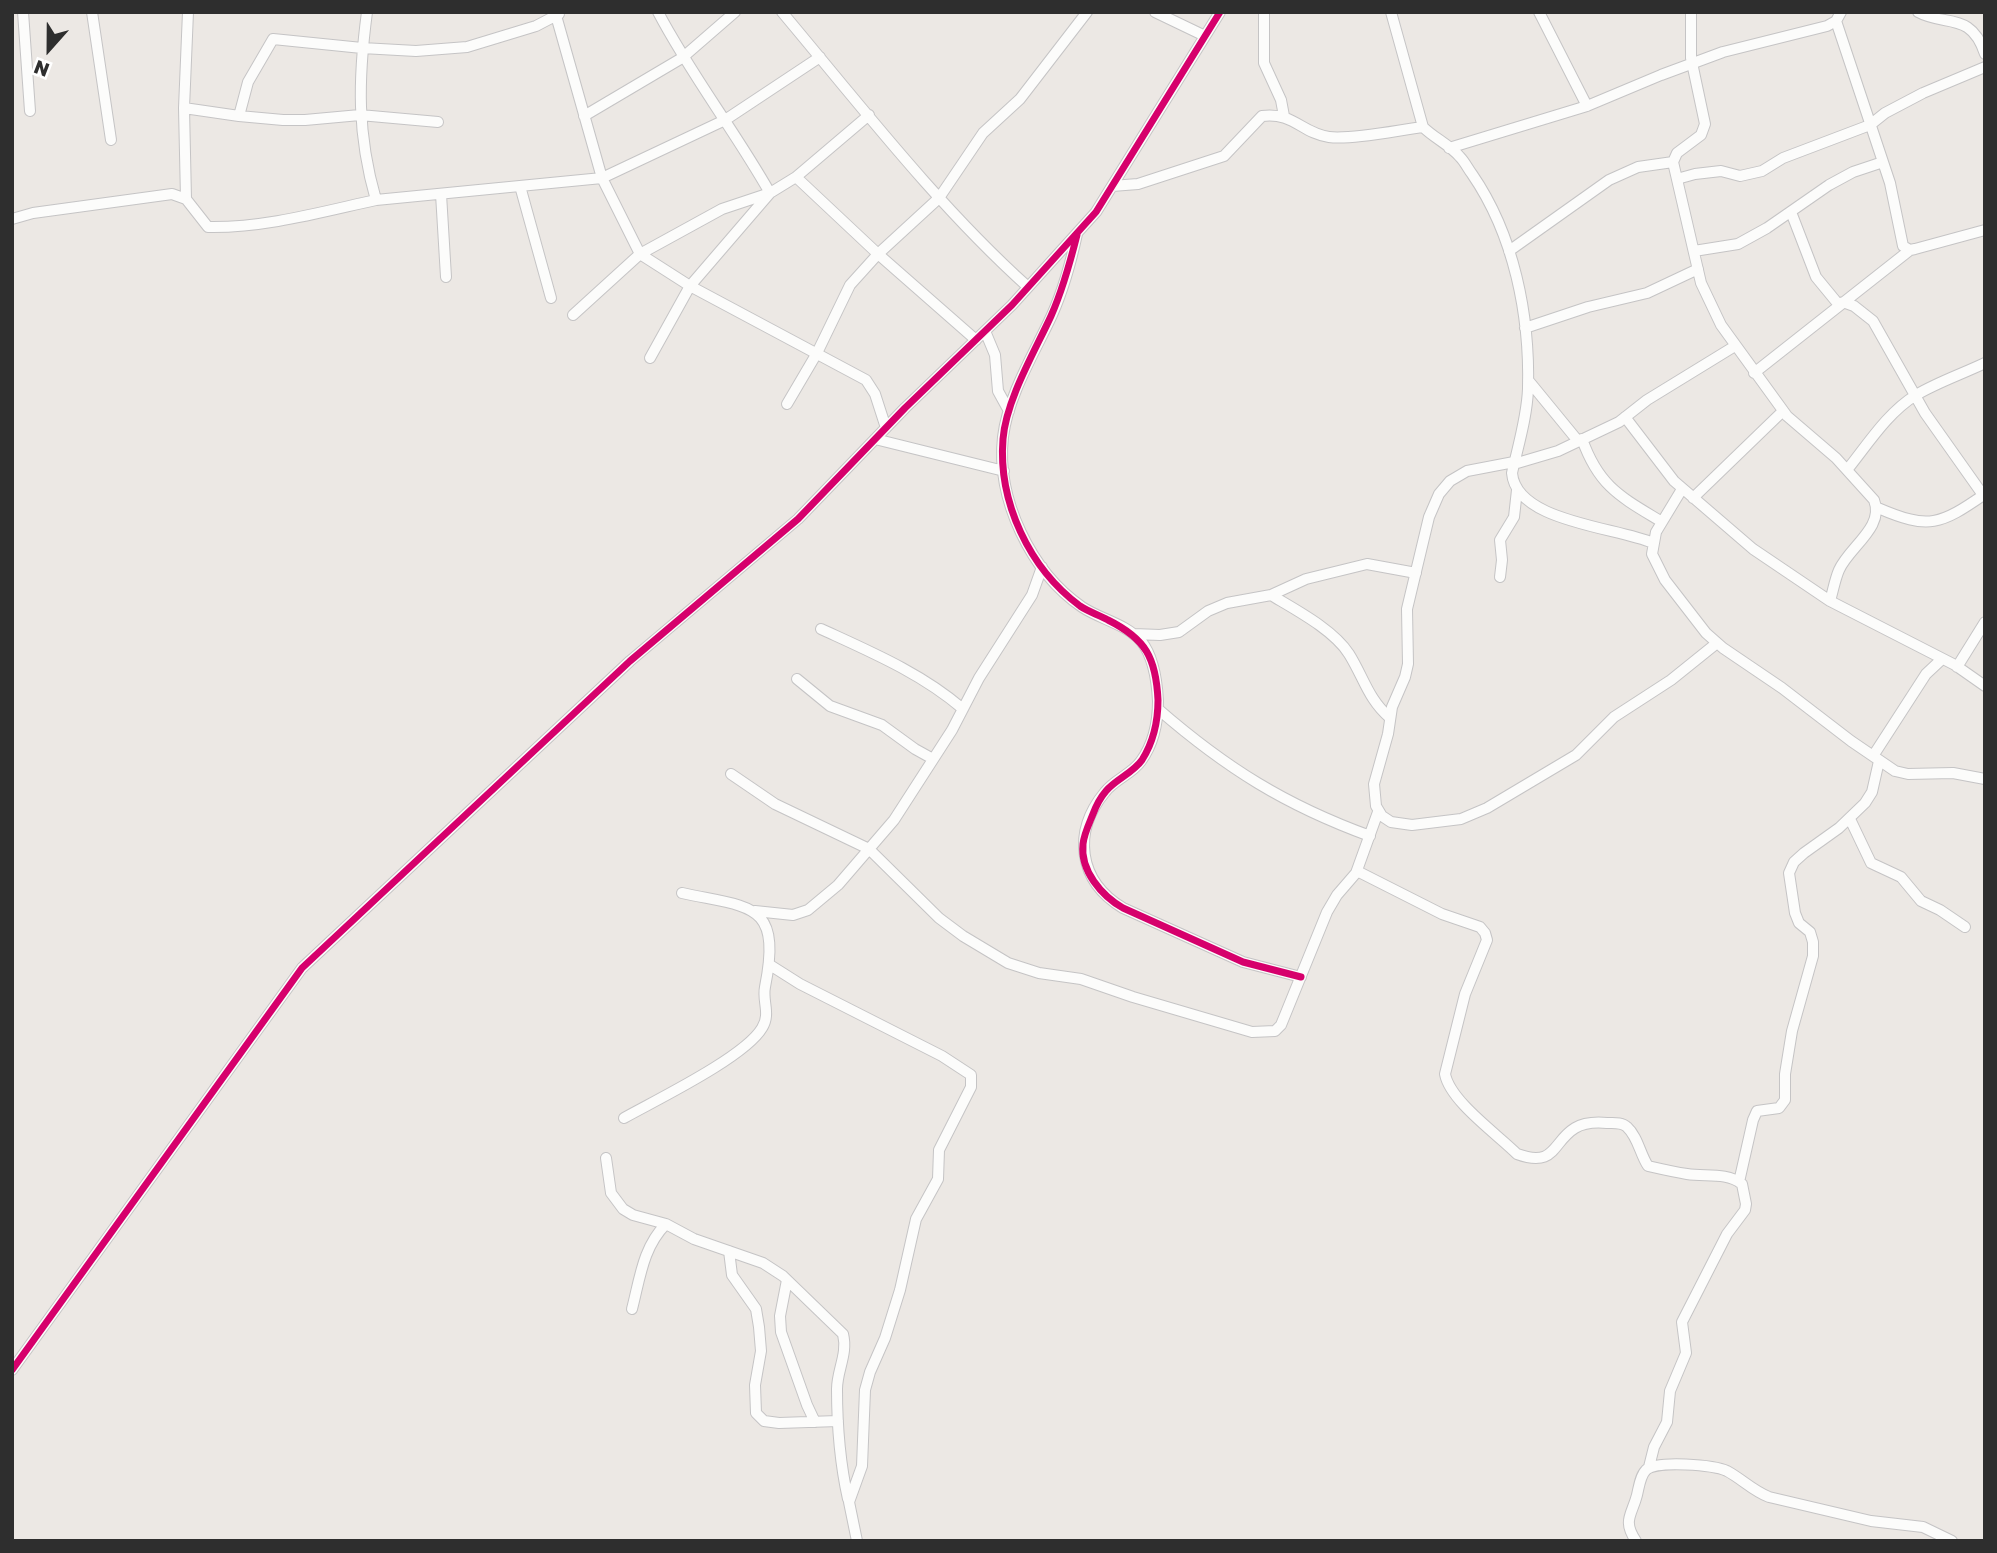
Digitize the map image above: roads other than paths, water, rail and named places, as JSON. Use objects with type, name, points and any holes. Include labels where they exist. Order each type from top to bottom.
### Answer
[{"type":"street","points":[[23,12],[30,111]]},
{"type":"street","points":[[92,12],[111,140]]},
{"type":"street","points":[[186,199],[184,108],[188,12]]},
{"type":"street","points":[[367,12],[362,48],[360,115],[368,173],[376,200]]},
{"type":"street","points":[[657,12],[682,58],[725,120],[769,193]]},
{"type":"street","points":[[584,116],[682,58],[735,12]]},
{"type":"street","points":[[782,12],[939,198],[982,245],[1028,287]]},
{"type":"street","points":[[788,404],[850,285],[878,254],[939,198],[983,134],[1020,99],[1087,12]]},
{"type":"street","points":[[1155,12],[1205,36]]},
{"type":"street","points":[[12,1370],[302,968],[629,662],[798,519],[1028,287],[1096,212],[1220,12]]},
{"type":"street","points":[[1264,12],[1264,63],[1281,100],[1284,116]]},
{"type":"street","points":[[1391,12],[1423,127],[1460,156],[1487,195],[1504,230],[1521,297],[1528,380],[1513,483],[1529,502],[1547,512],[1636,535],[1653,542]]},
{"type":"street","points":[[1539,12],[1587,106]]},
{"type":"street","points":[[1691,12],[1692,63],[1705,124],[1701,135],[1677,153],[1673,162],[1701,283],[1721,325],[1783,411],[1847,470],[1878,508],[1875,521],[1840,569],[1830,601]]},
{"type":"street","points":[[1918,12],[1928,17],[1954,21],[1965,27],[1972,32],[1985,54]]},
{"type":"street","points":[[239,116],[248,82],[273,39],[416,51],[467,47],[536,26],[558,13],[602,178],[640,254],[690,286],[866,380],[875,394],[886,428]]},
{"type":"street","points":[[1449,148],[1587,106],[1723,52],[1771,41],[1839,17],[1890,183],[1899,235],[1903,246],[1910,250]]},
{"type":"street","points":[[12,219],[33,213],[172,194],[186,199],[208,228],[236,228],[376,200],[602,178],[725,120],[820,57]]},
{"type":"street","points":[[1677,179],[1695,174],[1721,172],[1740,176],[1762,171],[1783,158],[1870,125],[1885,113],[1923,93],[1985,67]]},
{"type":"street","points":[[184,108],[239,116],[305,120],[360,115],[438,122]]},
{"type":"street","points":[[573,315],[640,254],[722,209],[769,193],[796,177],[869,115]]},
{"type":"street","points":[[1112,186],[1138,184],[1217,159],[1231,150],[1262,116],[1284,116],[1309,131],[1330,137],[1423,127]]},
{"type":"street","points":[[1509,251],[1609,180],[1638,167],[1673,162]]},
{"type":"street","points":[[1694,251],[1738,244],[1767,228],[1829,185],[1882,162]]},
{"type":"street","points":[[796,177],[976,340]]},
{"type":"street","points":[[520,186],[551,298]]},
{"type":"street","points":[[650,358],[690,286],[769,193]]},
{"type":"street","points":[[441,194],[446,277]]},
{"type":"street","points":[[1791,212],[1816,277],[1841,304],[1854,306],[1873,321],[1914,396],[1984,495],[1942,520],[1922,523],[1903,519],[1878,508]]},
{"type":"street","points":[[1754,373],[1910,250],[1985,230]]},
{"type":"street","points":[[1077,232],[1067,279],[1009,411],[1003,438],[1004,471],[1010,505],[1032,555],[1080,605],[1141,641],[1151,658],[1155,674],[1158,709],[1155,732],[1141,762],[1106,791],[1090,822],[1082,847],[1090,874],[1107,899],[1147,920],[1243,962],[1301,977]]},
{"type":"street","points":[[1525,328],[1588,307],[1647,293],[1698,269]]},
{"type":"street","points":[[985,331],[995,355],[998,391],[1009,411]]},
{"type":"street","points":[[731,774],[775,803],[869,849],[939,918],[1008,963],[1039,973],[1081,979],[1133,998],[1239,1028],[1275,1031],[1281,1025],[1327,912],[1357,871],[1378,812],[1374,784],[1390,718],[1408,664],[1407,609],[1429,517],[1438,494],[1450,481],[1467,471],[1514,463],[1558,451],[1625,418],[1647,400],[1735,346]]},
{"type":"street","points":[[1847,470],[1878,429],[1914,396],[1985,363]]},
{"type":"street","points":[[1528,380],[1580,440],[1589,460],[1607,486],[1662,522]]},
{"type":"street","points":[[1693,498],[1783,411]]},
{"type":"street","points":[[1625,418],[1682,489],[1753,549],[1830,601],[1957,667],[1985,687]]},
{"type":"street","points":[[875,439],[1004,471]]},
{"type":"street","points":[[1682,489],[1662,522],[1653,542],[1652,554],[1665,580],[1706,634],[1895,771],[1908,774],[1954,773],[1985,779]]},
{"type":"street","points":[[1500,577],[1500,540],[1514,517],[1517,490]]},
{"type":"street","points":[[1132,634],[1160,635],[1180,632],[1208,611],[1227,603],[1271,595],[1306,579],[1367,565],[1416,573]]},
{"type":"street","points":[[682,893],[742,905],[755,912],[793,915],[808,910],[838,885],[894,820],[1032,595],[1042,567]]},
{"type":"street","points":[[1271,595],[1338,639],[1350,655],[1370,696],[1390,718]]},
{"type":"street","points":[[1957,667],[1985,622]]},
{"type":"street","points":[[821,629],[904,667],[941,690],[963,709]]},
{"type":"street","points":[[1378,812],[1391,822],[1412,825],[1461,819],[1487,808],[1576,755],[1614,717],[1671,680],[1717,643]]},
{"type":"street","points":[[1739,1182],[1757,1111],[1779,1108],[1785,1100],[1785,1074],[1792,1031],[1813,956],[1810,932],[1800,923],[1795,913],[1790,869],[1804,853],[1865,803],[1872,792],[1876,758],[1926,674],[1942,659]]},
{"type":"street","points":[[797,680],[831,706],[882,725],[933,759]]},
{"type":"street","points":[[1158,709],[1223,762],[1283,799],[1370,836]]},
{"type":"street","points":[[1850,818],[1871,863],[1900,877],[1921,901],[1940,910],[1965,928]]},
{"type":"street","points":[[1357,871],[1442,914],[1480,927],[1485,933],[1487,940],[1465,995],[1445,1074],[1447,1082],[1467,1107],[1517,1154],[1544,1157],[1558,1147],[1572,1129],[1581,1124],[1621,1124],[1629,1129],[1648,1166],[1691,1174],[1707,1174],[1742,1184],[1745,1210],[1727,1234],[1682,1322],[1686,1353],[1670,1391],[1667,1422],[1654,1447],[1649,1467],[1642,1476],[1630,1513],[1629,1531],[1636,1541]]},
{"type":"street","points":[[624,1118],[720,1063],[740,1050],[762,1029],[766,1019],[765,988],[770,965],[768,933],[755,912]]},
{"type":"street","points":[[770,965],[800,984],[932,1051],[971,1074],[971,1087],[939,1150],[938,1179],[916,1219],[900,1290],[885,1338],[870,1372],[865,1390],[862,1466],[849,1502]]},
{"type":"street","points":[[606,1158],[611,1193],[623,1209],[633,1215],[666,1224],[694,1239],[763,1263],[787,1280],[843,1334],[844,1356],[837,1386],[838,1444],[857,1541]]},
{"type":"street","points":[[632,1309],[652,1239],[666,1224]]},
{"type":"street","points":[[729,1251],[732,1275],[756,1309],[759,1327],[761,1351],[755,1385],[756,1413],[764,1421],[772,1422],[838,1421]]},
{"type":"street","points":[[787,1280],[780,1316],[781,1332],[815,1422]]},
{"type":"street","points":[[1649,1467],[1710,1466],[1726,1471],[1758,1493],[1769,1497],[1871,1521],[1923,1528],[1952,1541]]}]
